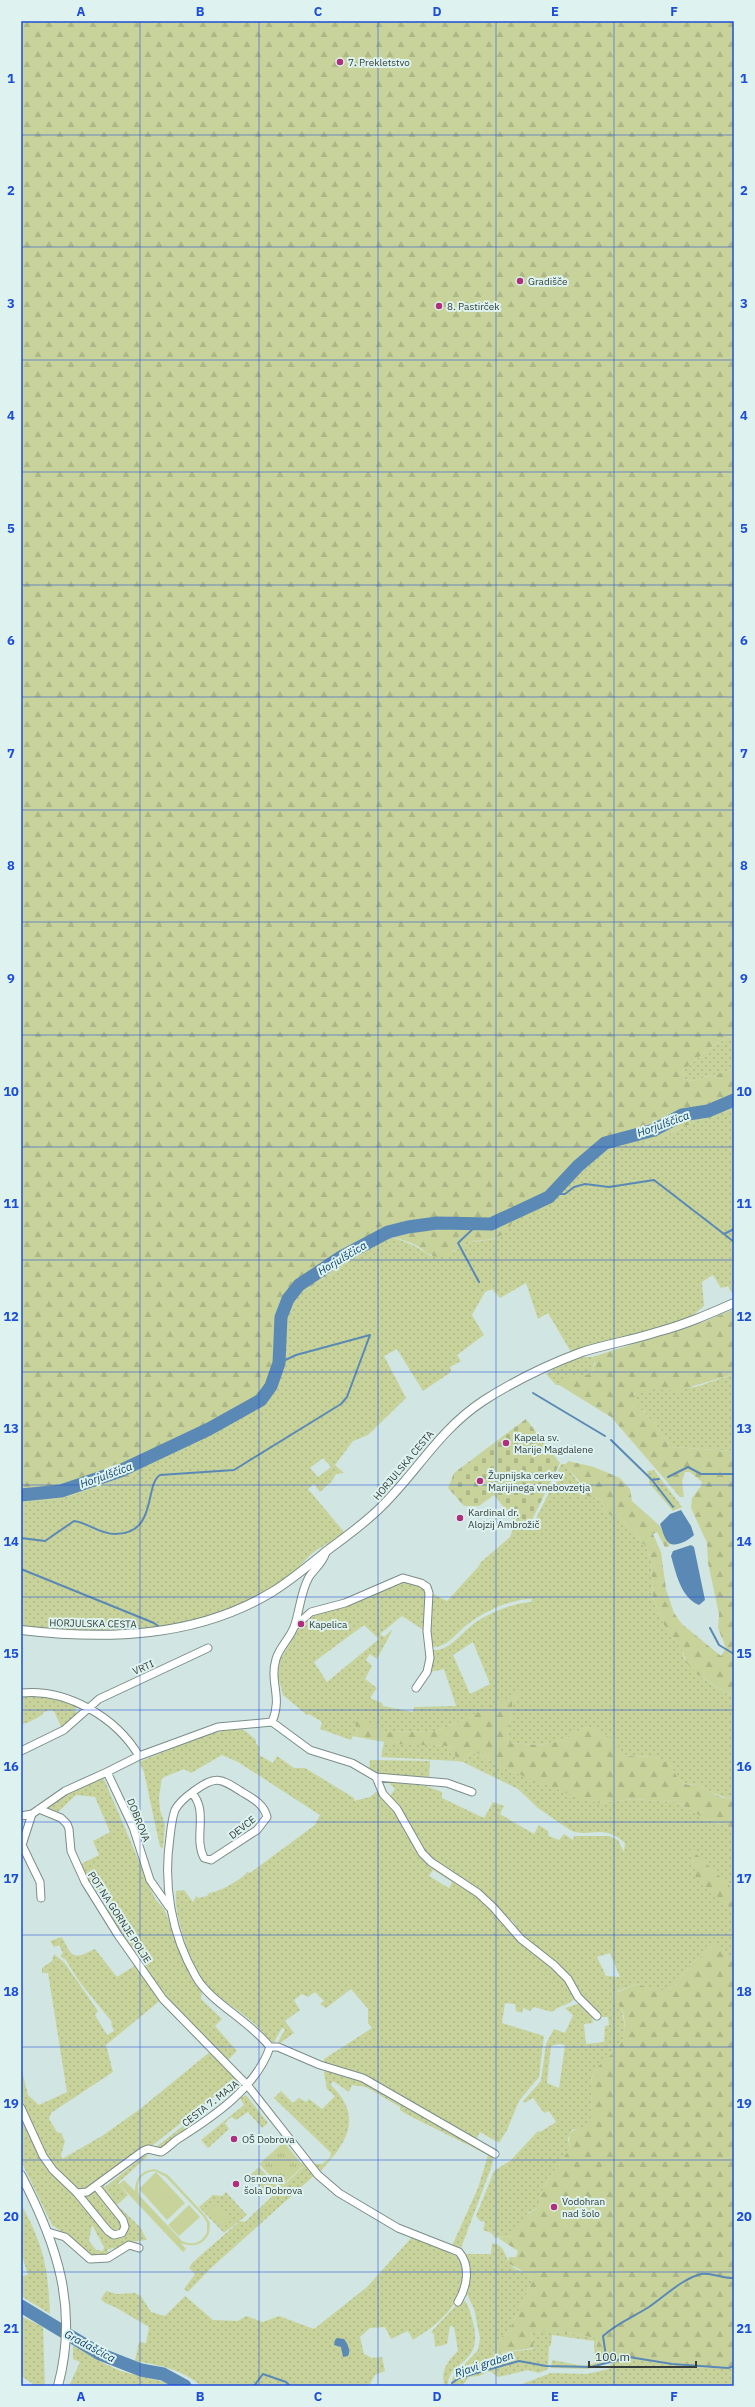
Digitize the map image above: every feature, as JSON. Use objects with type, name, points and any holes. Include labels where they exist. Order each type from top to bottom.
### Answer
[{"type":"street","name":"HORJULSKA CESTA","points":[[21,1630],[118,1635],[166,1630],[189,1625],[250,1604],[287,1582],[366,1522],[382,1506],[446,1431],[484,1401],[531,1374],[563,1360],[607,1344],[658,1332],[734,1303]]},
{"type":"street","points":[[294,1627],[309,1576],[323,1561],[326,1552]]},
{"type":"street","points":[[272,1722],[278,1702],[274,1679],[276,1657],[294,1627],[310,1612],[345,1603],[403,1578],[421,1582],[427,1587],[429,1593],[427,1631],[430,1658],[427,1672],[416,1688]]},
{"type":"street","name":"VRTI","points":[[88,1708],[98,1699],[116,1689],[146,1678],[208,1648]]},
{"type":"street","points":[[21,1693],[36,1692],[57,1696],[88,1708],[115,1727],[131,1743],[139,1756]]},
{"type":"street","points":[[21,1751],[64,1730],[88,1708]]},
{"type":"street","points":[[21,1816],[32,1814],[65,1791],[139,1756],[218,1727],[272,1722],[310,1750],[352,1763],[376,1777],[447,1783],[472,1792]]},
{"type":"street","name":"DOBROVA","points":[[107,1772],[133,1827],[150,1880],[169,1907]]},
{"type":"street","points":[[376,1777],[383,1794],[397,1809],[418,1846],[430,1862],[485,1899],[521,1939],[554,1964],[568,1979],[578,1997],[597,2016]]},
{"type":"street","name":"DEVCE","points":[[169,1907],[167,1860],[172,1821],[176,1810],[192,1793],[212,1779],[219,1779],[260,1804],[267,1817],[257,1830],[211,1860],[204,1858],[200,1849],[200,1807],[192,1793]]},
{"type":"street","name":"POT NA GORNJE POLJE","points":[[39,1809],[61,1818],[67,1824],[70,1829],[71,1851],[85,1882],[118,1935],[159,1993],[248,2086]]},
{"type":"street","points":[[32,1814],[22,1845],[40,1882],[42,1898]]},
{"type":"street","points":[[169,1907],[197,1978],[210,1994],[253,2027],[270,2047],[278,2047],[320,2065],[363,2078],[495,2154]]},
{"type":"street","name":"CESTA 7. MAJA","points":[[78,2192],[86,2192],[96,2186],[143,2151],[163,2151],[248,2086],[266,2058],[270,2047]]},
{"type":"street","points":[[248,2086],[318,2175],[339,2193],[398,2228],[459,2252],[466,2262],[467,2274],[464,2288],[458,2302]]},
{"type":"street","points":[[21,2108],[43,2156],[53,2170],[78,2192],[108,2231],[114,2235],[122,2233],[125,2227],[123,2220],[96,2186]]},
{"type":"street","points":[[21,2175],[48,2232],[58,2260],[66,2309],[64,2358],[58,2386]]},
{"type":"street","points":[[48,2232],[65,2237],[90,2260],[108,2258],[129,2245],[139,2248]]},
{"type":"green space","points":[[21,21],[734,21],[734,1035],[715,1044],[682,1071],[685,1079],[692,1081],[734,1069],[734,1108],[697,1121],[651,1142],[643,1143],[634,1136],[616,1140],[591,1156],[571,1177],[556,1197],[545,1207],[539,1210],[519,1211],[508,1230],[502,1235],[468,1243],[443,1257],[433,1256],[417,1246],[400,1239],[387,1236],[369,1236],[362,1242],[346,1264],[299,1296],[289,1307],[284,1330],[278,1377],[274,1388],[258,1405],[224,1426],[176,1446],[141,1464],[135,1474],[123,1480],[59,1499],[21,1502]]},
{"type":"green space","points":[[734,1035],[734,1069],[692,1081],[685,1079],[682,1071],[715,1044]]},
{"type":"green space","points":[[734,1108],[734,1297],[728,1286],[721,1288],[713,1275],[702,1282],[704,1306],[692,1316],[653,1331],[610,1340],[571,1352],[548,1313],[538,1319],[526,1283],[500,1298],[492,1289],[485,1292],[472,1315],[484,1335],[457,1355],[461,1361],[450,1367],[451,1372],[423,1391],[397,1349],[384,1356],[406,1398],[368,1435],[353,1441],[335,1465],[344,1473],[336,1474],[332,1481],[320,1492],[314,1484],[308,1489],[345,1533],[314,1552],[297,1570],[284,1580],[241,1604],[212,1615],[181,1624],[149,1629],[85,1632],[21,1626],[21,1502],[59,1499],[123,1480],[135,1474],[141,1464],[176,1446],[224,1426],[258,1405],[274,1388],[278,1377],[284,1330],[289,1307],[299,1296],[346,1264],[362,1242],[369,1236],[385,1236],[402,1240],[431,1256],[453,1252],[466,1243],[494,1239],[503,1234],[519,1211],[544,1207],[556,1198],[572,1175],[585,1162],[606,1146],[631,1136],[646,1143],[651,1142],[697,1121]],"holes":[[[323,1458],[331,1467],[318,1477],[310,1468]]]},
{"type":"green space","points":[[734,1309],[734,1374],[677,1391],[655,1389],[651,1391],[636,1391],[634,1394],[640,1410],[643,1410],[651,1421],[654,1421],[671,1447],[734,1451],[734,1698],[697,1674],[687,1663],[682,1650],[664,1625],[653,1598],[651,1562],[646,1547],[617,1515],[612,1516],[604,1510],[601,1499],[587,1496],[584,1487],[566,1464],[568,1461],[594,1467],[620,1478],[630,1489],[632,1501],[660,1526],[670,1546],[665,1547],[657,1532],[653,1534],[661,1552],[666,1589],[674,1613],[682,1624],[721,1656],[726,1648],[718,1628],[719,1614],[708,1563],[707,1543],[691,1508],[692,1498],[701,1486],[702,1482],[690,1472],[685,1472],[682,1481],[684,1497],[680,1497],[611,1417],[559,1385],[556,1385],[566,1378],[591,1374],[595,1363],[592,1357],[703,1322]]},
{"type":"green space","points":[[584,1357],[592,1357],[594,1361],[591,1374],[556,1385],[546,1374],[563,1364]]},
{"type":"green space","points":[[734,1374],[734,1451],[671,1447],[654,1421],[651,1421],[643,1410],[640,1411],[635,1402],[635,1390],[696,1387]]},
{"type":"green space","points":[[526,1419],[560,1463],[530,1524],[516,1516],[514,1520],[494,1495],[479,1506],[464,1506],[448,1488],[454,1473]]},
{"type":"green space","points":[[561,1464],[566,1464],[577,1481],[595,1498],[601,1499],[603,1507],[617,1515],[646,1547],[651,1562],[653,1598],[664,1625],[682,1650],[684,1658],[701,1677],[734,1698],[734,1798],[724,1797],[697,1785],[683,1783],[666,1761],[655,1757],[632,1756],[621,1753],[616,1744],[608,1736],[587,1727],[559,1741],[539,1745],[509,1743],[508,1728],[512,1714],[512,1704],[520,1695],[518,1694],[454,1724],[435,1731],[386,1732],[355,1721],[357,1737],[353,1736],[351,1740],[320,1729],[322,1722],[309,1714],[307,1715],[283,1695],[278,1676],[280,1660],[301,1624],[308,1616],[400,1582],[412,1580],[427,1591],[425,1631],[402,1616],[380,1634],[384,1637],[393,1629],[377,1659],[370,1654],[366,1660],[372,1666],[365,1679],[377,1688],[370,1698],[382,1703],[383,1706],[413,1712],[414,1707],[456,1706],[444,1669],[430,1672],[433,1661],[433,1650],[445,1648],[476,1622],[489,1615],[510,1606],[531,1602],[532,1599],[507,1603],[490,1610],[468,1624],[445,1644],[435,1647],[432,1646],[429,1630],[431,1593],[447,1601],[479,1566],[480,1563],[510,1537],[517,1517],[532,1526],[554,1483],[564,1478],[564,1473],[558,1471]],"holes":[[[364,1625],[379,1639],[327,1682],[314,1662]],[[473,1642],[490,1684],[470,1694],[453,1655]]]},
{"type":"green space","points":[[654,1470],[682,1507],[673,1511],[650,1484],[647,1471]]},
{"type":"green space","points":[[518,1693],[520,1695],[512,1704],[512,1714],[508,1728],[509,1743],[539,1745],[559,1741],[587,1727],[601,1731],[619,1745],[621,1753],[632,1756],[655,1757],[666,1761],[678,1778],[684,1783],[700,1786],[723,1798],[734,1798],[734,1829],[704,1818],[680,1804],[673,1802],[633,1799],[599,1803],[579,1798],[498,1766],[478,1753],[470,1754],[463,1762],[456,1761],[454,1750],[448,1746],[395,1744],[357,1737],[355,1721],[369,1722],[386,1732],[435,1731],[454,1724]]},
{"type":"green space","points":[[21,1695],[43,1696],[64,1701],[78,1707],[75,1709],[77,1713],[62,1729],[54,1711],[48,1711],[21,1725]]},
{"type":"green space","points":[[233,1729],[244,1730],[256,1740],[256,1743],[260,1748],[259,1755],[273,1763],[277,1756],[294,1768],[305,1768],[354,1798],[354,1801],[370,1797],[377,1791],[394,1807],[430,1863],[442,1873],[477,1895],[565,1979],[575,1998],[570,2003],[552,2012],[534,2007],[530,2011],[523,2008],[522,2013],[516,2011],[515,2004],[505,2003],[502,2023],[544,2036],[539,2077],[519,2101],[507,2130],[499,2143],[480,2132],[475,2141],[368,2077],[323,2065],[324,2059],[372,2028],[368,2023],[368,2009],[351,1989],[326,2008],[320,2004],[324,2001],[315,1992],[308,1997],[302,1994],[294,2000],[300,2010],[285,2021],[294,2033],[280,2043],[278,2042],[285,2029],[282,2028],[274,2042],[269,2041],[258,2027],[216,1994],[203,1980],[196,1969],[185,1942],[178,1914],[176,1891],[184,1890],[193,1902],[196,1896],[199,1898],[207,1896],[209,1893],[218,1891],[230,1885],[247,1872],[250,1873],[315,1825],[320,1815],[238,1762],[222,1755],[191,1773],[184,1769],[162,1778],[159,1797],[160,1810],[165,1825],[163,1848],[160,1847],[144,1772],[139,1762],[205,1735]],"holes":[[[433,1870],[452,1882],[449,1888],[429,1876]]]},
{"type":"green space","points":[[384,1742],[448,1746],[454,1750],[456,1761],[381,1757]]},
{"type":"green space","points":[[478,1753],[498,1766],[599,1803],[633,1799],[673,1802],[680,1804],[704,1818],[734,1829],[734,1890],[703,1861],[689,1852],[697,1874],[696,1878],[734,1911],[734,1950],[731,1955],[727,1955],[722,1948],[714,1945],[691,1964],[675,1985],[667,1990],[655,1990],[637,1984],[618,1991],[624,2021],[623,2039],[617,2049],[595,2071],[592,2077],[592,2109],[590,2121],[585,2126],[572,2130],[568,2139],[570,2148],[541,2193],[539,2207],[528,2213],[512,2236],[495,2238],[491,2233],[483,2230],[485,2222],[480,2221],[476,2216],[494,2171],[511,2160],[538,2131],[540,2132],[556,2122],[549,2111],[544,2113],[533,2098],[524,2103],[523,2101],[541,2081],[546,2044],[554,2029],[565,2033],[573,2015],[565,2008],[580,2003],[592,2017],[593,2023],[584,2024],[586,2044],[604,2042],[605,2026],[609,2025],[608,2017],[600,2017],[581,1996],[574,1984],[511,1927],[515,1924],[512,1920],[508,1923],[501,1913],[428,1856],[390,1796],[395,1789],[390,1782],[426,1786],[442,1792],[442,1798],[484,1818],[493,1802],[504,1806],[500,1814],[534,1834],[539,1825],[548,1831],[549,1836],[559,1840],[564,1834],[573,1840],[574,1836],[609,1836],[618,1840],[624,1852],[625,1843],[609,1833],[583,1833],[570,1830],[538,1808],[518,1789],[463,1762],[470,1754]],"holes":[[[610,1953],[620,1977],[606,1976],[597,1957]],[[559,2044],[565,2045],[559,2088],[547,2083],[551,2046]]]},
{"type":"green space","points":[[370,1760],[430,1761],[429,1781],[381,1776],[369,1769]]},
{"type":"green space","points":[[100,1778],[104,1779],[155,1899],[164,1909],[182,1952],[202,1990],[201,1999],[222,2019],[215,2026],[237,2051],[227,2061],[165,1998],[133,1954],[107,1911],[109,1909],[95,1882],[90,1884],[79,1865],[99,1855],[93,1841],[110,1832],[95,1797],[76,1795],[58,1812],[47,1807],[59,1796]]},
{"type":"green space","points":[[691,1849],[734,1890],[734,1911],[695,1878],[696,1874],[689,1852]]},
{"type":"green space","points":[[62,1937],[71,1953],[78,1956],[95,1949],[117,1977],[136,1965],[162,1999],[106,2045],[113,2072],[51,2113],[49,2119],[57,2132],[61,2133],[65,2141],[61,2155],[62,2159],[102,2136],[140,2109],[211,2051],[244,2084],[233,2090],[230,2086],[234,2081],[153,2145],[144,2146],[99,2179],[117,2204],[105,2187],[144,2156],[149,2155],[118,2183],[128,2195],[117,2205],[140,2227],[147,2240],[129,2242],[115,2250],[113,2248],[107,2250],[109,2253],[100,2258],[91,2257],[65,2234],[52,2225],[21,2161],[21,2067],[28,2095],[39,2105],[67,2092],[48,1973],[42,1973],[42,1968],[52,1961],[54,1954],[64,1962],[98,2011],[95,2015],[107,2035],[114,2031],[111,2024],[112,2022],[78,1980],[66,1960],[60,1956],[63,1953],[59,1945],[54,1947],[50,1941]],"holes":[[[92,2225],[104,2247],[103,2251],[96,2250],[89,2241]]]},
{"type":"green space","points":[[714,1945],[720,1945],[727,1955],[731,1955],[734,1950],[734,2366],[697,2368],[633,2358],[603,2362],[598,2361],[596,2338],[568,2333],[531,2332],[534,2348],[498,2353],[492,2346],[510,2329],[532,2282],[529,2275],[508,2263],[509,2257],[516,2257],[518,2251],[498,2238],[512,2236],[526,2215],[539,2207],[541,2193],[570,2148],[570,2134],[574,2130],[586,2126],[589,2121],[592,2109],[592,2078],[599,2066],[619,2047],[624,2034],[623,2012],[614,1999],[613,1994],[637,1984],[655,1990],[667,1990],[675,1985],[691,1964]]},
{"type":"green space","points":[[326,2070],[359,2078],[492,2156],[493,2161],[491,2168],[461,2248],[451,2248],[478,2188],[488,2155],[406,2114],[400,2110],[400,2107],[366,2087],[352,2085],[349,2092],[333,2081],[331,2085],[341,2097],[347,2108],[349,2119],[348,2130],[338,2151],[320,2172],[315,2164],[322,2164],[330,2158],[331,2153],[274,2098],[281,2091],[293,2103],[299,2098],[306,2102],[309,2099],[322,2109],[335,2096],[327,2089],[324,2072]]},
{"type":"green space","points":[[246,2095],[268,2123],[262,2128],[248,2112],[236,2120],[231,2117],[225,2123],[229,2129],[208,2148],[201,2140],[244,2105],[240,2098]]},
{"type":"green space","points":[[206,2108],[183,2126],[186,2131],[177,2134],[163,2147],[156,2147]]},
{"type":"green space","points":[[284,2142],[303,2166],[281,2187],[259,2164]]},
{"type":"green space","points":[[305,2160],[316,2174],[211,2268],[188,2292],[184,2289],[195,2274],[189,2268],[192,2263],[240,2221],[245,2222],[303,2167],[301,2163]]},
{"type":"green space","points":[[259,2167],[277,2186],[268,2194],[250,2175]]},
{"type":"green space","points":[[155,2169],[168,2175],[205,2215],[210,2223],[209,2233],[201,2243],[190,2245],[181,2243],[186,2249],[183,2252],[119,2184],[124,2180],[135,2191],[136,2182],[140,2176],[146,2171]],"holes":[[[155,2171],[166,2177],[203,2216],[207,2223],[207,2232],[200,2241],[193,2243],[182,2241],[139,2195],[139,2182],[146,2173]]]},
{"type":"green space","points":[[156,2172],[185,2203],[167,2220],[139,2189]]},
{"type":"green space","points":[[226,2192],[247,2215],[224,2233],[199,2207],[213,2195],[222,2196]]},
{"type":"green space","points":[[217,2203],[233,2219],[223,2228],[207,2212]]},
{"type":"green space","points":[[21,2204],[40,2245],[48,2283],[50,2314],[21,2296],[21,2276],[28,2275],[21,2253]]},
{"type":"green space","points":[[189,2205],[200,2217],[179,2236],[168,2225]]},
{"type":"green space","points":[[413,2236],[462,2259],[462,2285],[458,2297],[444,2316],[435,2325],[413,2340],[408,2331],[391,2339],[385,2327],[370,2328],[360,2337],[364,2354],[372,2358],[382,2357],[385,2371],[375,2375],[369,2386],[201,2386],[186,2375],[161,2366],[135,2361],[139,2342],[146,2343],[149,2327],[115,2307],[105,2303],[101,2299],[106,2291],[117,2294],[135,2293],[141,2296],[151,2312],[165,2316],[185,2296],[213,2320],[238,2321],[246,2316],[263,2322],[279,2316],[314,2329],[367,2287]]},
{"type":"green space","points":[[492,2243],[497,2244],[503,2250],[508,2261],[514,2268],[529,2275],[532,2282],[510,2329],[492,2346],[498,2353],[534,2349],[531,2331],[568,2333],[596,2338],[598,2361],[603,2362],[600,2366],[588,2369],[551,2368],[552,2360],[584,2366],[595,2363],[594,2341],[552,2335],[551,2345],[549,2347],[548,2369],[539,2373],[528,2370],[498,2377],[490,2371],[479,2376],[469,2377],[462,2386],[451,2386],[453,2377],[478,2350],[480,2338],[474,2309],[466,2292],[468,2262],[465,2254],[491,2254]]},
{"type":"green space","points":[[462,2299],[467,2304],[471,2315],[475,2332],[474,2345],[466,2360],[449,2377],[448,2386],[445,2386],[443,2381],[444,2372],[451,2358],[458,2351],[454,2327],[450,2326],[447,2344],[435,2347],[434,2334],[431,2332]]},
{"type":"green space","points":[[21,2316],[43,2327],[45,2386],[36,2386],[21,2376]]},
{"type":"green space","points":[[73,2346],[127,2373],[154,2379],[172,2386],[69,2386],[80,2362],[73,2359]]},
{"type":"green space","points":[[633,2358],[697,2368],[734,2366],[734,2386],[517,2386],[551,2373],[587,2374],[609,2369],[611,2362]]},
{"type":"water","points":[[681,1510],[691,1526],[694,1535],[681,1543],[674,1545],[668,1542],[665,1538],[660,1524],[670,1514]]},
{"type":"water","points":[[691,1545],[694,1547],[705,1600],[699,1605],[688,1597],[680,1584],[671,1556],[673,1551]]},
{"type":"water","points":[[337,2338],[344,2339],[347,2343],[349,2350],[348,2356],[343,2357],[341,2347],[334,2345]]},
{"type":"waterway","name":"Horjulščica","points":[[21,1495],[61,1491],[120,1471],[209,1429],[261,1400],[271,1386],[279,1363],[281,1317],[288,1299],[299,1285],[341,1257],[388,1232],[408,1227],[437,1223],[491,1224],[549,1197],[578,1166],[605,1143],[654,1130],[682,1115],[708,1111],[734,1100]]},
{"type":"waterway","points":[[551,1194],[565,1194],[574,1187],[585,1184],[609,1187],[654,1180],[724,1234],[734,1229]]},
{"type":"waterway","points":[[477,1225],[458,1243],[479,1282]]},
{"type":"waterway","points":[[724,1234],[734,1242]]},
{"type":"waterway","points":[[21,1538],[45,1541],[74,1521],[109,1534],[129,1532],[138,1526],[144,1518],[148,1508],[152,1488],[155,1480],[160,1475],[234,1470],[341,1404],[347,1397],[370,1335],[296,1355],[279,1363]]},
{"type":"waterway","points":[[533,1393],[605,1436]]},
{"type":"waterway","points":[[611,1440],[652,1480],[673,1507]]},
{"type":"waterway","points":[[668,1477],[688,1467],[701,1474],[734,1474]]},
{"type":"waterway","points":[[652,1480],[659,1479]]},
{"type":"waterway","points":[[21,1569],[154,1623],[158,1626]]},
{"type":"waterway","points":[[710,1628],[719,1645],[734,1654]]},
{"type":"waterway","points":[[607,2363],[603,2336],[614,2327],[649,2307],[680,2284],[694,2276],[705,2274],[734,2278]]},
{"type":"waterway","name":"Gradaščica","points":[[21,2306],[100,2354],[141,2370],[163,2374],[185,2386]]},
{"type":"waterway","name":"Rjavi graben","points":[[452,2383],[459,2378],[519,2361],[546,2366],[591,2367],[629,2357],[672,2364],[728,2368],[734,2366]]},
{"type":"waterway","name":"Rjavi graben","points":[[254,2386],[263,2374],[286,2382],[290,2386]]},
{"type":"place","name":"7. Prekletstvo","points":[[340,62]]},
{"type":"place","name":"Gradišče","points":[[520,281]]},
{"type":"place","name":"8. Pastirček","points":[[439,306]]},
{"type":"place","name":"Kapela sv. Marije Magdalene","points":[[506,1443]]},
{"type":"place","name":"Župnijska cerkev Marijinega vnebovzetja","points":[[480,1481]]},
{"type":"place","name":"Kardinal dr. Alojzij Ambrožič","points":[[460,1518]]},
{"type":"place","name":"Kapelica","points":[[301,1624]]},
{"type":"place","name":"OŠ Dobrova","points":[[234,2139]]},
{"type":"place","name":"Osnovna šola Dobrova","points":[[236,2184]]},
{"type":"place","name":"Vodohran nad šolo","points":[[554,2207]]}]
